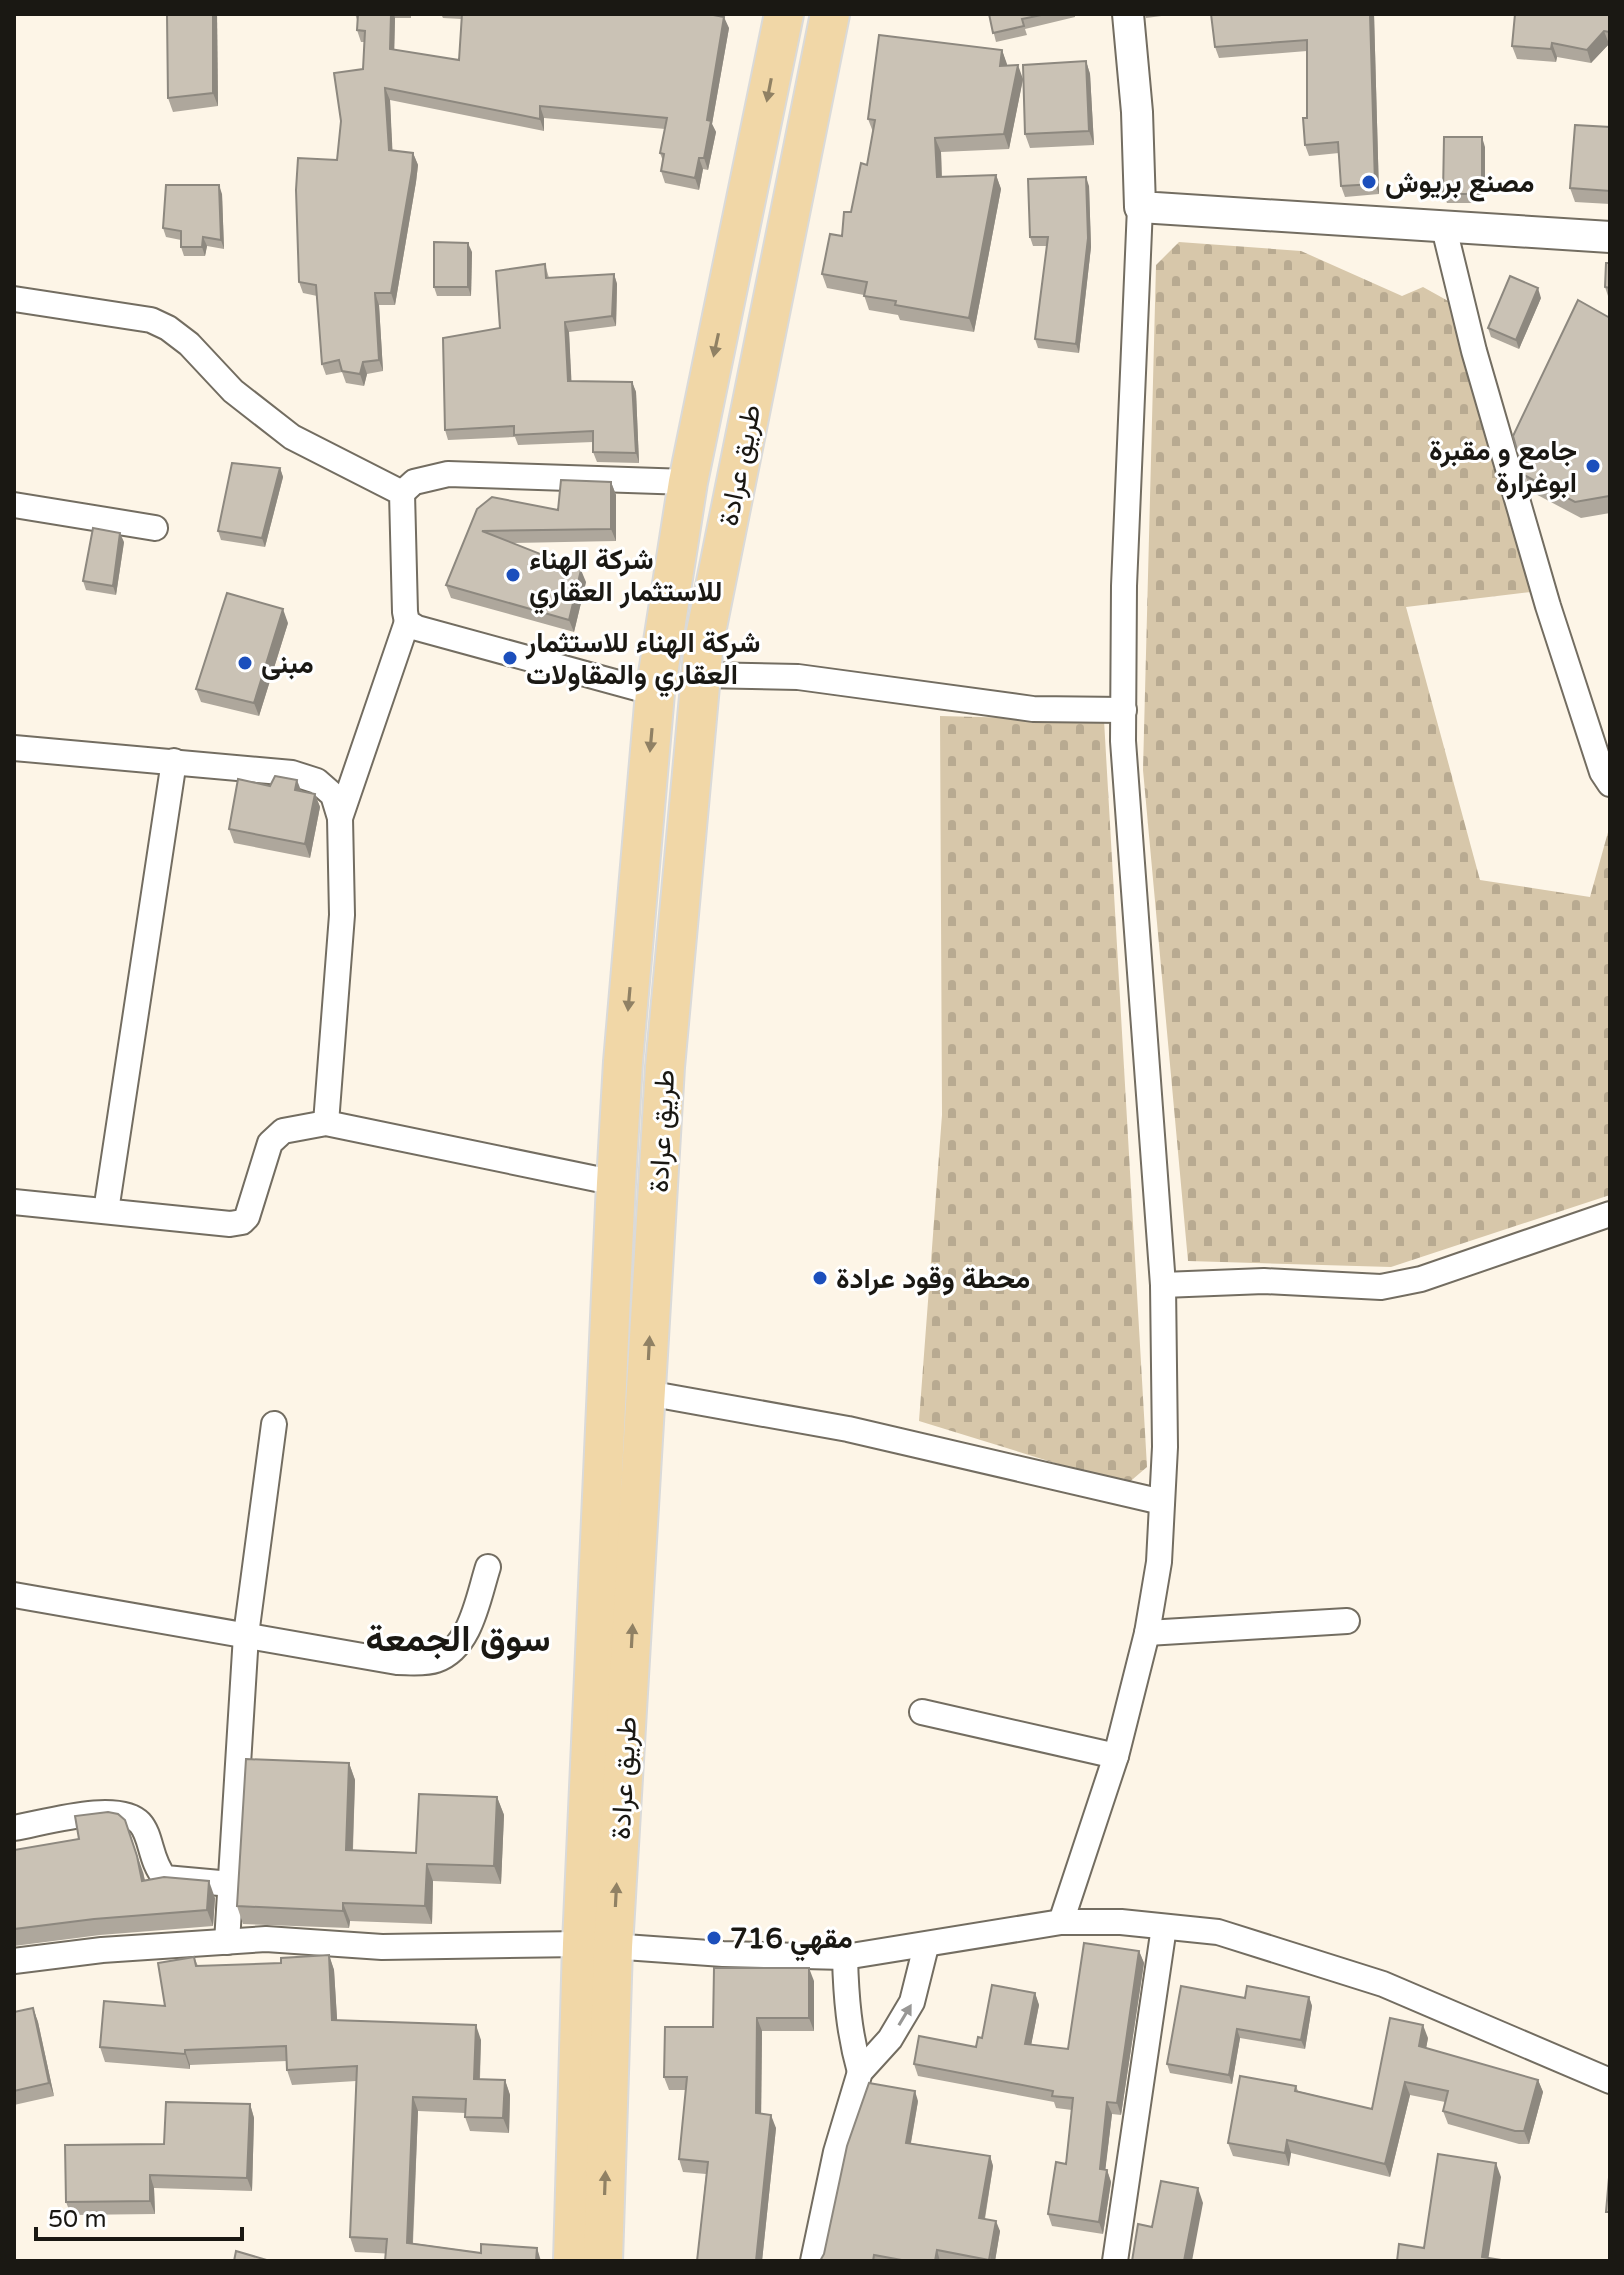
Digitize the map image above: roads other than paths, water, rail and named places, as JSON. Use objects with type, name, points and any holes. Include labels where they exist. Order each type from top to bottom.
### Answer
[{"type":"main road","name":"طريق عرادة","points":[[603,2261],[598,1945],[616,1183],[623,1062],[655,693],[688,482],[784,14]]},
{"type":"main road","name":"طريق عرادة","points":[[573,2261],[647,1393],[665,1067],[704,642],[830,14]]},
{"type":"main road","points":[[743,216],[787,225]]},
{"type":"street","points":[[1061,1922],[1116,1756],[1147,1633],[1159,1562],[1165,1447],[1163,1285],[1124,757],[1124,586],[1140,207],[1137,112],[1128,14]]},
{"type":"street","points":[[1140,207],[1610,237]]},
{"type":"street","points":[[1444,228],[1474,351],[1548,606],[1602,772],[1610,784]]},
{"type":"street","points":[[14,299],[151,320],[168,328],[189,344],[233,391],[292,437],[402,493]]},
{"type":"street","points":[[340,818],[407,622],[402,493],[414,482],[448,474],[688,482]]},
{"type":"street","points":[[14,505],[155,528]]},
{"type":"street","points":[[407,622],[417,628],[655,693]]},
{"type":"street","points":[[701,675],[798,677],[1033,709],[1124,710]]},
{"type":"street","points":[[14,748],[292,773],[317,781],[333,795],[340,818],[342,915],[326,1123]]},
{"type":"street","points":[[106,1211],[174,761]]},
{"type":"street","points":[[14,1202],[230,1224],[242,1222],[247,1217],[270,1143],[283,1131],[326,1123],[616,1183]]},
{"type":"street","points":[[1163,1285],[1264,1281],[1381,1287],[1421,1279],[1610,1214]]},
{"type":"street","points":[[647,1393],[848,1429],[1162,1502]]},
{"type":"street","points":[[227,1942],[246,1635],[274,1424]]},
{"type":"street","points":[[14,1595],[397,1662],[435,1661],[455,1649],[466,1632],[488,1567]]},
{"type":"street","points":[[1147,1633],[1347,1621]]},
{"type":"street","points":[[922,1712],[1116,1756]]},
{"type":"street","points":[[14,1828],[106,1812],[127,1813],[142,1824],[156,1868],[165,1878],[231,1884]]},
{"type":"street","points":[[14,1961],[102,1950],[266,1939],[382,1947],[598,1945],[723,1954],[845,1957],[1061,1922],[1121,1922],[1218,1932],[1383,1984],[1610,2081]]},
{"type":"street","points":[[1115,2261],[1164,1927]]},
{"type":"street","points":[[813,2261],[836,2152],[860,2072],[890,2039],[912,2002],[926,1946]]},
{"type":"street","points":[[845,1957],[847,2015],[860,2072]]},
{"type":"place","name":"مصنع بريوش","points":[[1369,182]]},
{"type":"place","name":"جامع و مقبرة ابوغرارة","points":[[1593,466]]},
{"type":"place","name":"شركة الهناء للاستثمار العقاري","points":[[513,575]]},
{"type":"place","name":"شركة الهناء للاستثمار العقاري والمقاولات","points":[[510,658]]},
{"type":"place","name":"مبنى","points":[[245,663]]},
{"type":"place","name":"محطة وقود عرادة","points":[[820,1278]]},
{"type":"place","name":"مقهي 716","points":[[714,1938]]},
{"type":"district","name":"سوق الجمعة","points":[[458,1638]]}]
